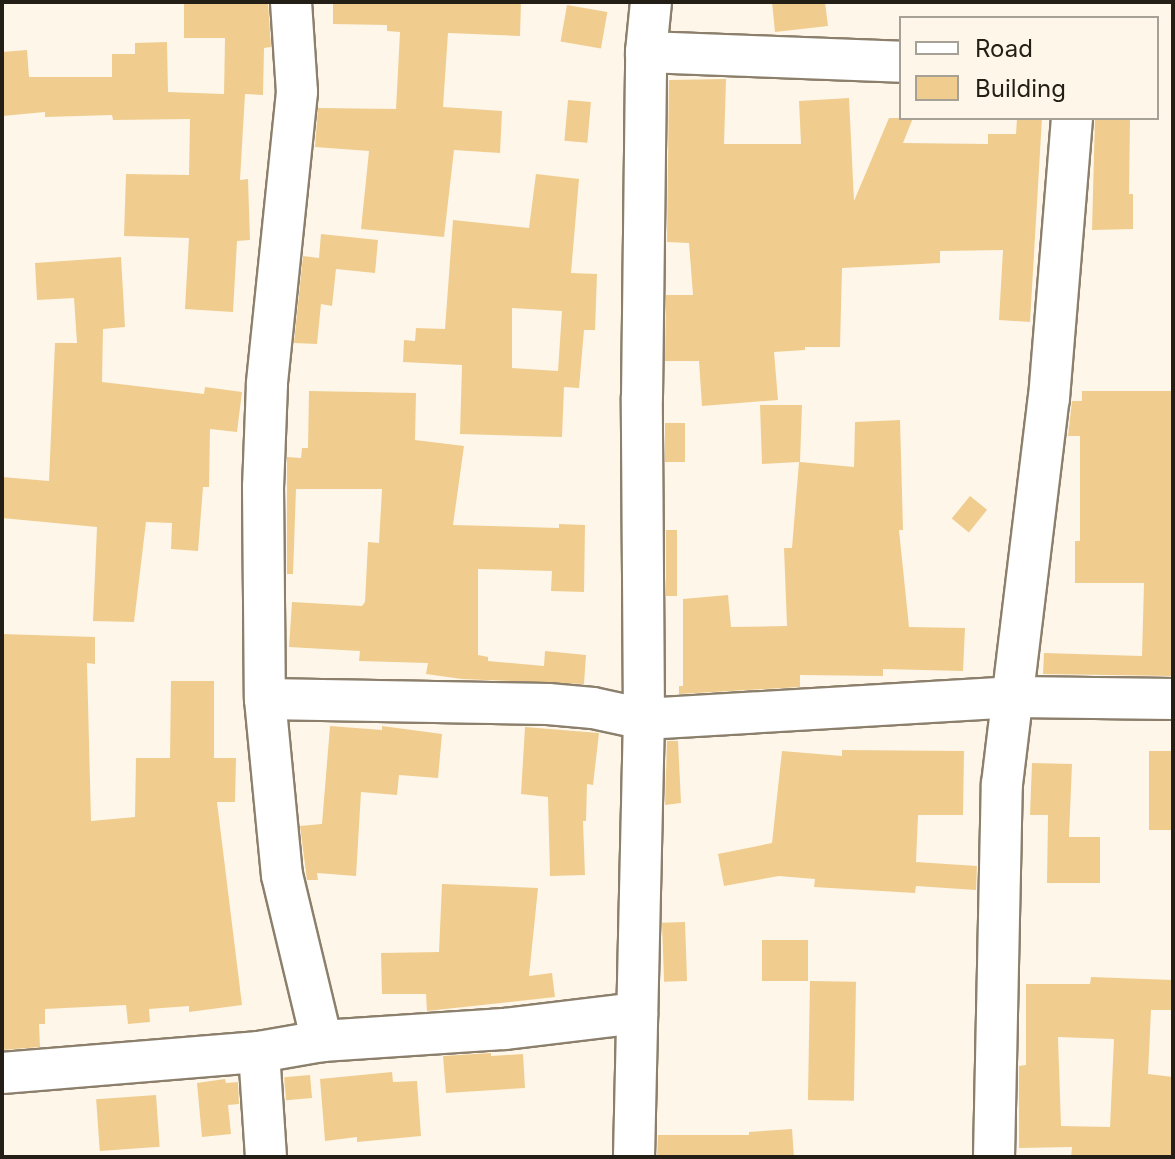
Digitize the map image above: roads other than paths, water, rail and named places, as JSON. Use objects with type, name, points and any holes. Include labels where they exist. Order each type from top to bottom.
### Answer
[{"type":"street","points":[[291,2],[297,92],[267,384],[264,443],[265,699],[282,875],[322,1041]]},
{"type":"street","points":[[634,1157],[644,719],[642,397],[646,52],[651,2]]},
{"type":"street","points":[[646,52],[899,62]]},
{"type":"street","points":[[994,1157],[1002,784],[1049,398],[1072,120]]},
{"type":"street","points":[[265,699],[548,704],[593,708],[644,719],[1015,697],[1173,699]]},
{"type":"street","points":[[2,1073],[259,1052],[322,1041],[505,1029],[637,1013]]},
{"type":"street","points":[[259,1052],[266,1157]]}]
